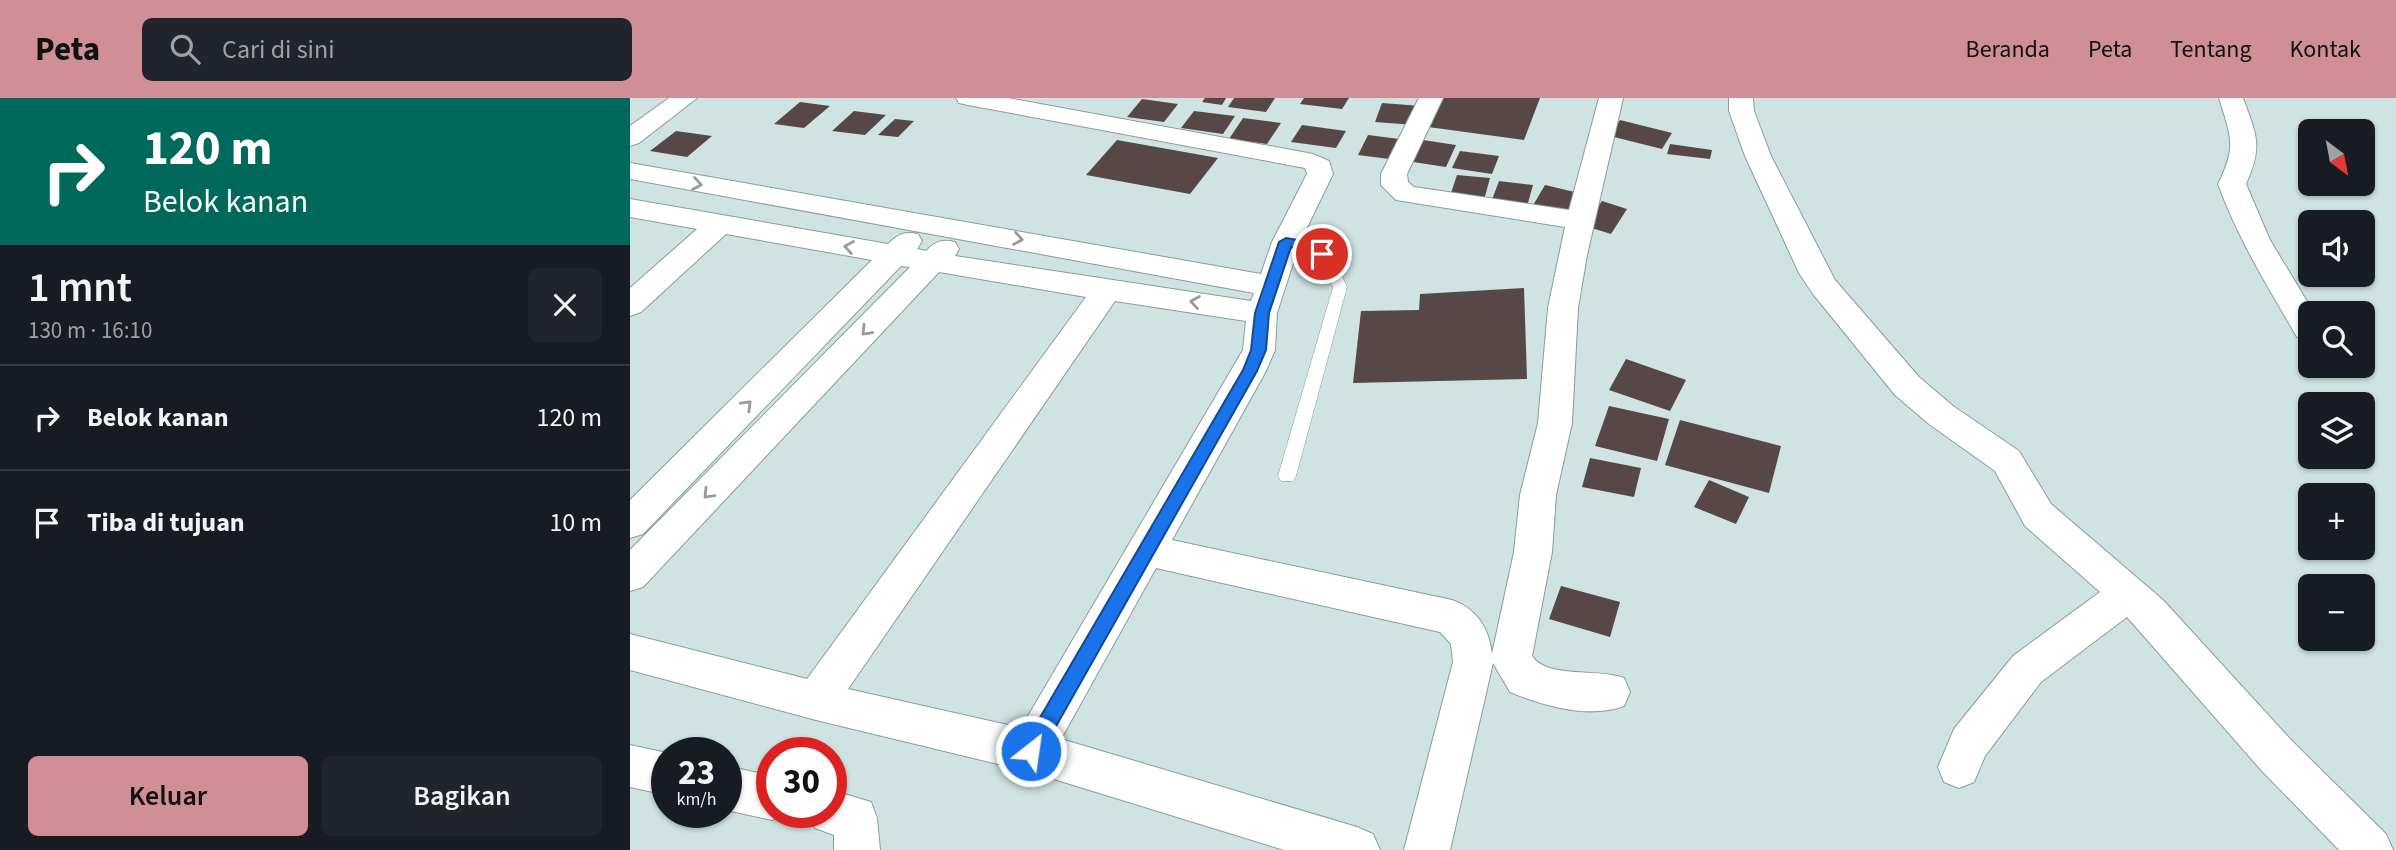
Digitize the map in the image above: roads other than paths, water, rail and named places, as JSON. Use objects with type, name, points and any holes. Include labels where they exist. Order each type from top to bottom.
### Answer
[{"type":"street","points":[[630,138],[685,98]]},
{"type":"street","points":[[968,98],[1029,103],[1313,162],[1320,167],[1320,174],[1286,242],[1268,299],[1259,350],[1250,371],[1031,751]]},
{"type":"street","points":[[1431,98],[1394,174],[1395,184],[1406,194],[1582,221]]},
{"type":"street","points":[[1610,692],[1550,688],[1524,679],[1511,659],[1533,552],[1538,495],[1555,423],[1563,308],[1611,98]]},
{"type":"street","points":[[1741,98],[1740,110],[1749,134],[1814,273],[1824,287],[1907,386],[1941,415],[2007,461],[2038,515],[2129,593],[2277,756],[2370,850]]},
{"type":"street","points":[[2231,98],[2242,130],[2245,156],[2232,184],[2236,197],[2248,229],[2298,312]]},
{"type":"street","points":[[630,171],[965,229],[1268,299]]},
{"type":"street","points":[[630,208],[896,255],[1108,288],[1268,299]]},
{"type":"street","points":[[630,523],[896,255],[925,222]]},
{"type":"street","points":[[630,305],[721,223]]},
{"type":"street","points":[[630,575],[965,229]]},
{"type":"street","points":[[816,701],[1108,288]]},
{"type":"street","points":[[1148,550],[1452,617],[1470,637],[1473,663],[1427,850]]},
{"type":"street","points":[[1959,767],[1969,743],[2027,669],[2129,593]]},
{"type":"street","points":[[630,652],[816,701],[1031,751],[1357,850]]},
{"type":"street","points":[[630,765],[651,770]]},
{"type":"street","points":[[847,816],[855,818],[858,831],[857,850]]},
{"type":"lane","points":[[1286,242],[1304,245],[1322,254],[1333,268],[1340,287],[1287,476]]}]
